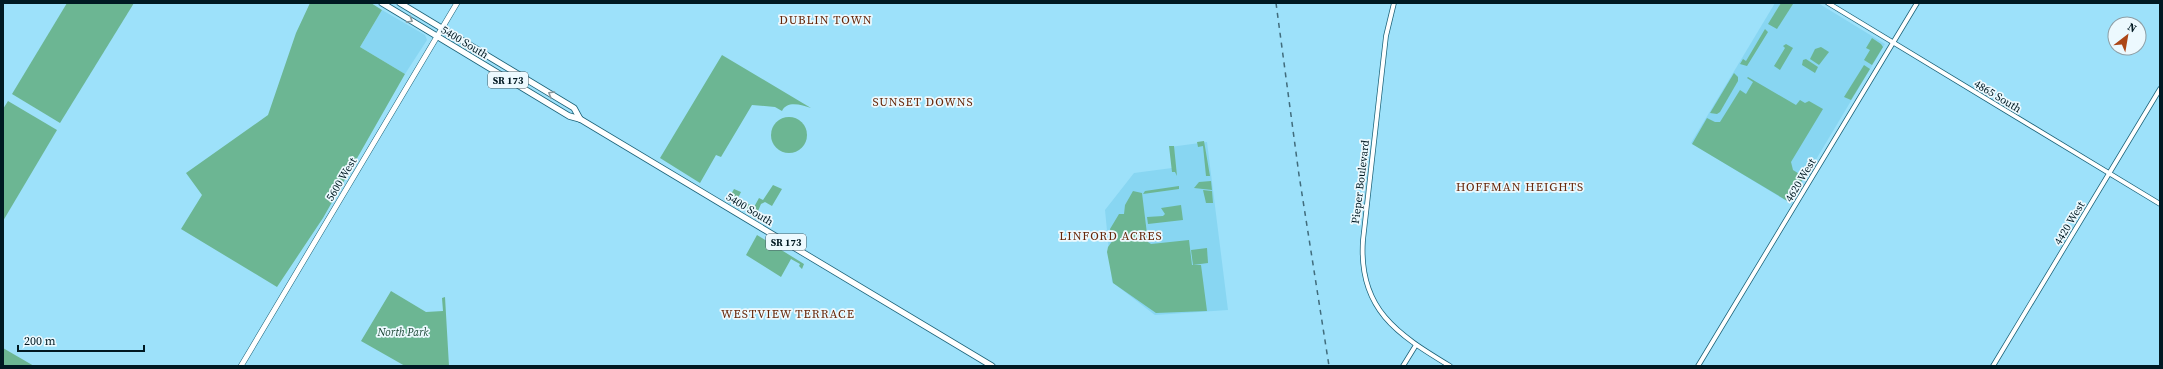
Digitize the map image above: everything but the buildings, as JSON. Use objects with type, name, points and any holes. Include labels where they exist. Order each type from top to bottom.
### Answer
[{"type":"main road","name":"5400 South","points":[[382,3],[538,98],[569,116],[580,119],[992,366]]},
{"type":"main road","name":"5400 South","points":[[400,3],[574,108],[580,119]]},
{"type":"main road","name":"5600 West","points":[[241,366],[457,3]]},
{"type":"street","name":"Pieper Boulevard","points":[[1394,3],[1386,36],[1362,257],[1368,285],[1379,309],[1399,333],[1450,366]]},
{"type":"street","name":"4865 South","points":[[1828,3],[2160,204]]},
{"type":"street","name":"4620 West","points":[[1698,366],[1917,3]]},
{"type":"street","name":"4420 West","points":[[1993,366],[2160,89]]},
{"type":"street","points":[[1403,366],[1416,345]]},
{"type":"shaded area","points":[[1775,3],[1818,3],[1885,44],[1790,203],[1691,143]]},
{"type":"shaded area","points":[[382,10],[425,35],[427,40],[405,74],[360,47]]},
{"type":"shaded area","points":[[1207,142],[1228,310],[1155,315],[1112,282],[1105,210],[1134,173],[1172,168],[1170,147]]},
{"type":"green space","points":[[67,3],[134,3],[60,123],[12,94]]},
{"type":"green space","points":[[310,3],[371,3],[382,10],[360,47],[405,74],[323,218],[277,287],[181,229],[202,195],[186,173],[268,115],[296,33]]},
{"type":"green space","points":[[1781,3],[1793,4],[1777,29],[1768,24]]},
{"type":"green space","points":[[1765,29],[1768,32],[1747,66],[1740,64],[1743,59],[1746,61]]},
{"type":"green space","points":[[1872,38],[1883,47],[1872,65],[1864,60],[1870,50],[1866,48]]},
{"type":"green space","points":[[1786,44],[1793,48],[1780,70],[1774,66],[1785,48],[1783,46]]},
{"type":"green space","points":[[1821,47],[1829,52],[1819,65],[1810,59],[1815,49]]},
{"type":"green space","points":[[722,55],[811,108],[791,104],[787,105],[782,111],[775,107],[752,105],[721,157],[716,155],[700,183],[660,158]]},
{"type":"green space","points":[[1806,59],[1818,67],[1815,73],[1802,65],[1803,60]]},
{"type":"green space","points":[[1864,65],[1870,69],[1851,100],[1844,97]]},
{"type":"green space","points":[[1734,73],[1738,77],[1738,81],[1720,112],[1717,114],[1710,113]]},
{"type":"green space","points":[[1748,77],[1796,105],[1800,100],[1805,103],[1809,101],[1823,109],[1791,162],[1793,170],[1804,177],[1789,202],[1692,144],[1707,118],[1715,122],[1720,122],[1740,90],[1746,94],[1753,82],[1747,78]]},
{"type":"green space","points":[[8,101],[57,130],[3,221],[3,109]]},
{"type":"green space","points":[[793,117],[802,122],[806,128],[806,142],[802,148],[793,153],[785,153],[776,148],[772,142],[771,131],[776,122],[782,118]]},
{"type":"green space","points":[[1204,141],[1210,176],[1206,176],[1203,146],[1198,147],[1197,142]]},
{"type":"green space","points":[[1169,146],[1174,146],[1177,176],[1175,172],[1172,172]]},
{"type":"green space","points":[[1211,181],[1212,190],[1194,188],[1199,182]]},
{"type":"green space","points":[[773,185],[782,189],[772,206],[765,202],[761,204],[758,211],[765,219],[729,198],[734,189],[741,192],[738,198],[754,207],[759,198],[763,200]]},
{"type":"green space","points":[[1179,186],[1179,189],[1143,194],[1145,191]]},
{"type":"green space","points":[[1203,190],[1212,191],[1213,203],[1206,203]]},
{"type":"green space","points":[[1133,191],[1142,193],[1148,242],[1151,244],[1189,240],[1192,265],[1201,265],[1207,311],[1156,313],[1113,283],[1107,252],[1108,247],[1113,240],[1110,229],[1119,214],[1124,214],[1125,205]]},
{"type":"green space","points":[[1181,205],[1183,220],[1148,224],[1147,217],[1163,216],[1165,214],[1161,208]]},
{"type":"green space","points":[[757,235],[804,264],[802,269],[799,266],[800,264],[791,259],[781,277],[746,255]]},
{"type":"green space","points":[[1207,248],[1208,263],[1193,265],[1191,250]]},
{"type":"green space","name":"North Park","points":[[391,291],[426,312],[443,311],[442,298],[445,297],[449,366],[405,366],[361,341]]},
{"type":"green space","points":[[3,348],[34,366],[3,366]]},
{"type":"railway","points":[[1276,3],[1299,175],[1329,366]]},
{"type":"district","name":"DUBLIN TOWN","points":[[826,20]]},
{"type":"district","name":"SUNSET DOWNS","points":[[923,102]]},
{"type":"district","name":"HOFFMAN HEIGHTS","points":[[1520,187]]},
{"type":"district","name":"LINFORD ACRES","points":[[1111,236]]},
{"type":"district","name":"WESTVIEW TERRACE","points":[[788,314]]}]
